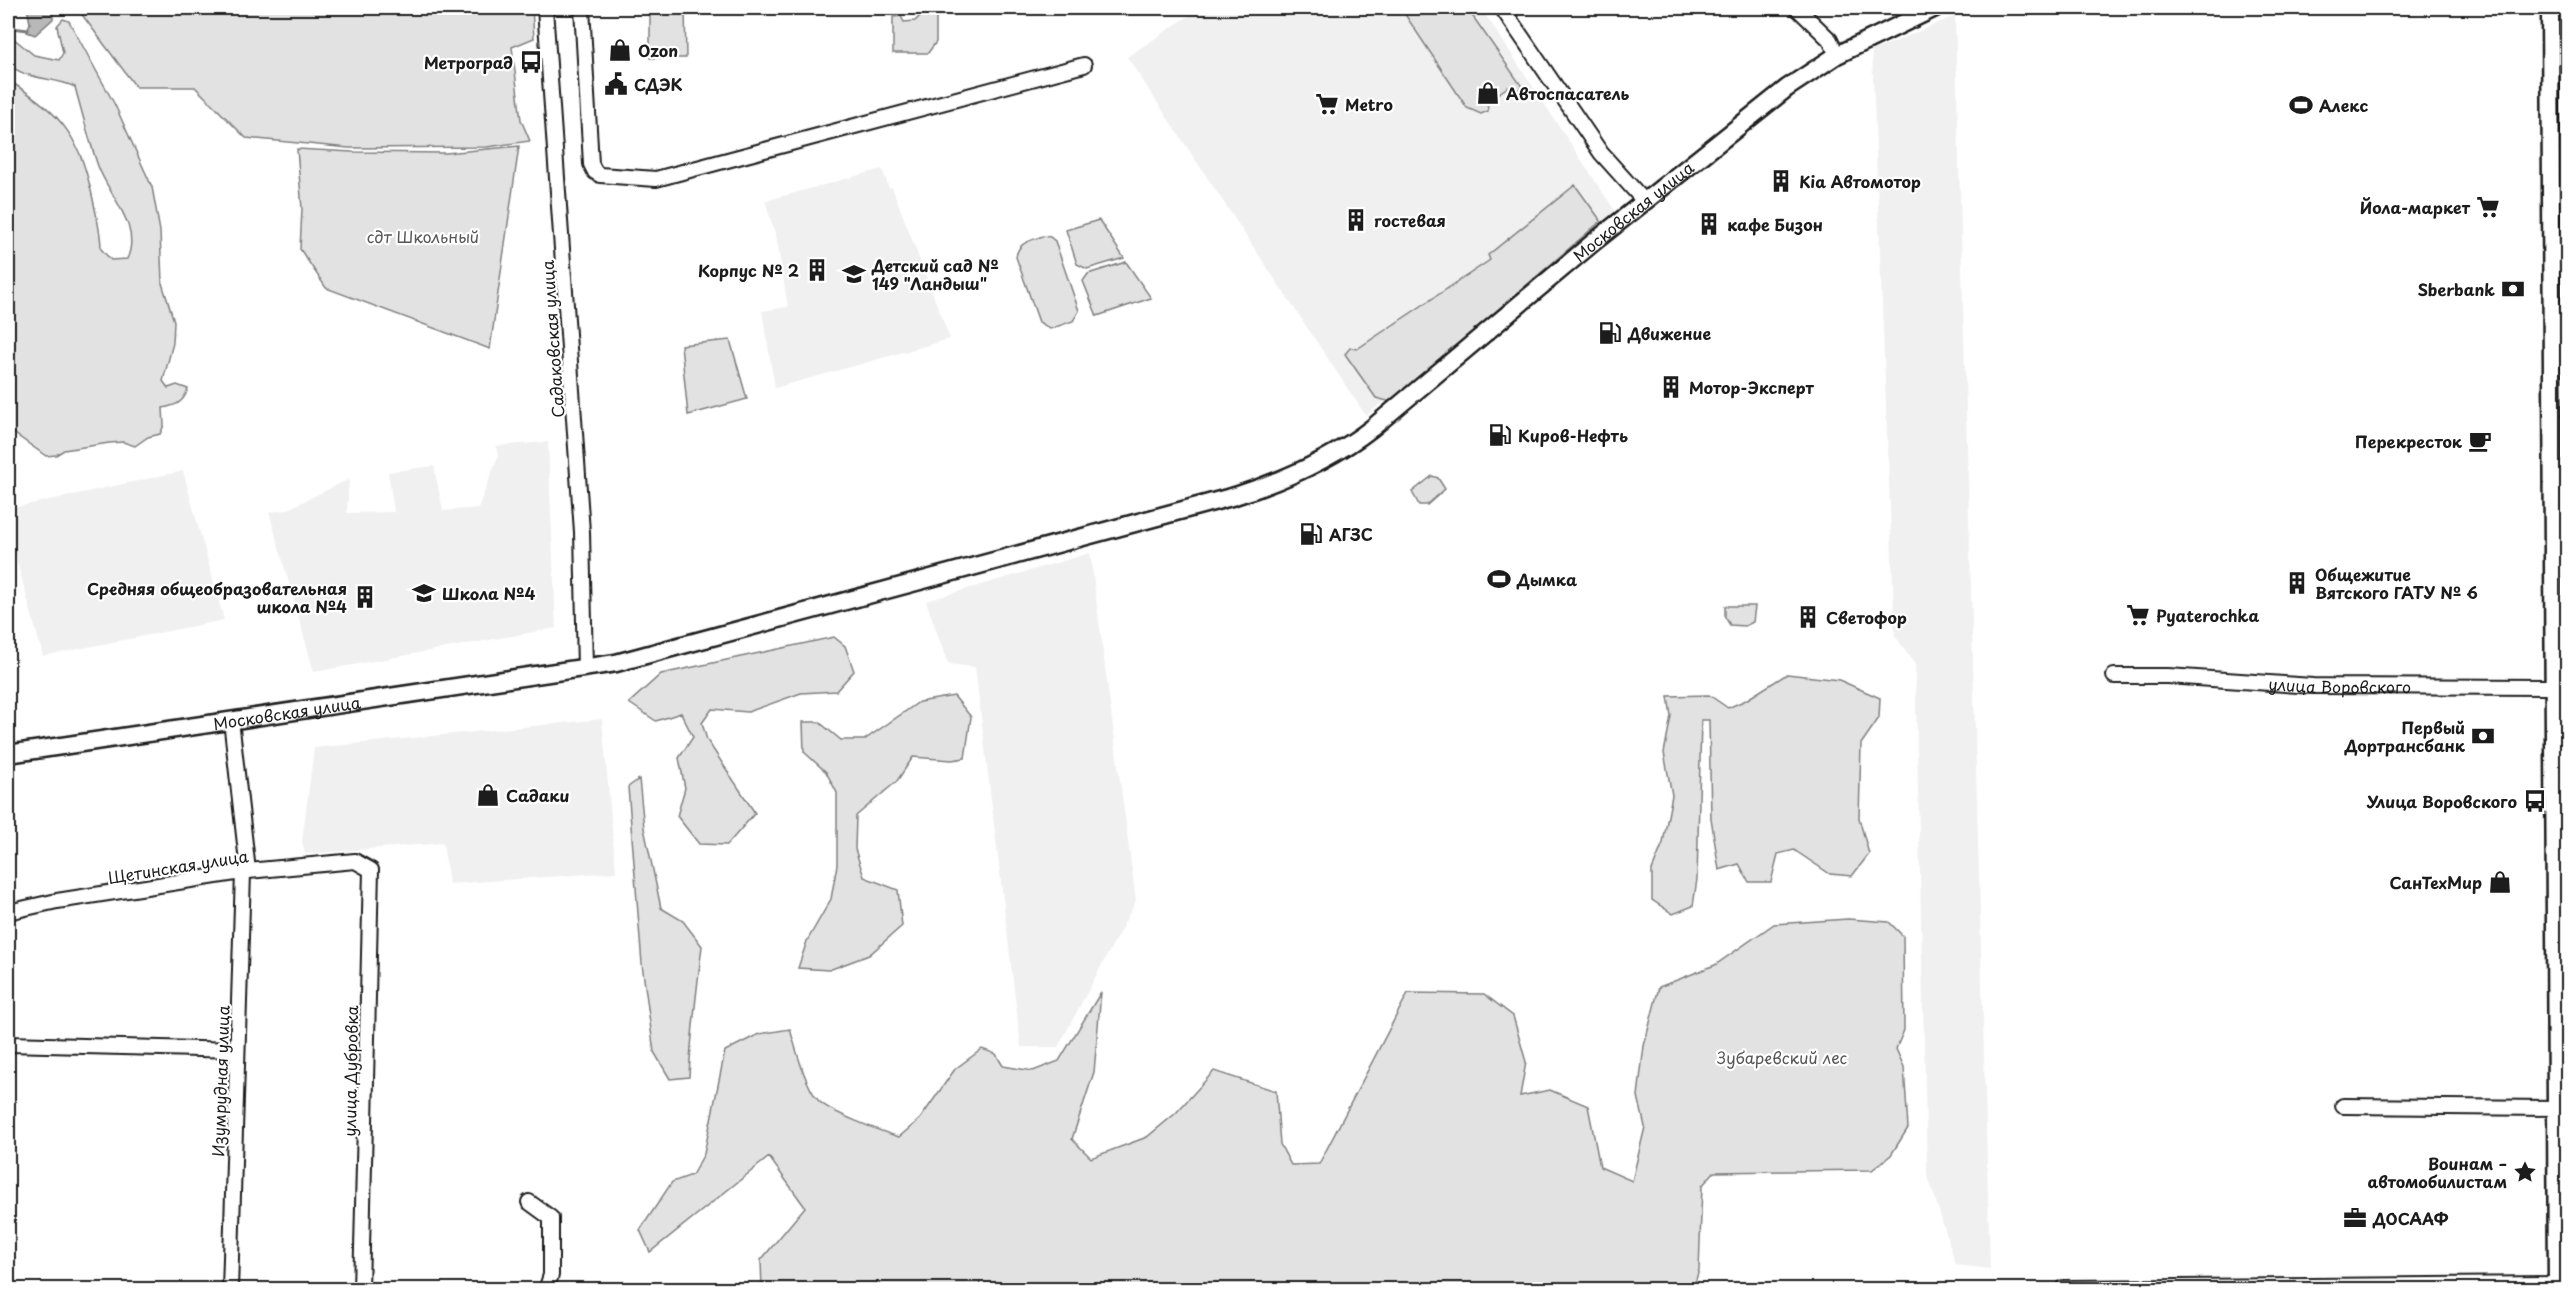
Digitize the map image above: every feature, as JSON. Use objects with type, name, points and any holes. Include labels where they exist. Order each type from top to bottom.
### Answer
[{"type":"main road","name":"Московская улица","points":[[8,754],[616,663],[1235,496],[1305,470],[1351,444],[1412,396],[1645,202],[1787,88],[1837,56],[1935,8]]},
{"type":"main road","points":[[2550,8],[2560,687],[2556,1108],[2557,1287]]},
{"type":"street","name":"Садаковская улица","points":[[546,8],[581,521],[585,668]]},
{"type":"street","points":[[582,8],[591,164],[595,172],[600,175],[656,179],[1084,65]]},
{"type":"street","points":[[1502,8],[1601,153],[1645,202]]},
{"type":"street","points":[[1797,8],[1830,40],[1837,56]]},
{"type":"street","name":"улица Воровского","points":[[2114,676],[2168,676],[2313,687],[2560,687]]},
{"type":"street","name":"Изумрудная улица","points":[[230,1290],[237,1050],[246,872],[231,720]]},
{"type":"street","name":"Щетинская улица","points":[[8,912],[57,901],[246,872],[355,861]]},
{"type":"street","name":"улица Дубровка","points":[[355,861],[370,870],[361,1290]]},
{"type":"street","points":[[8,1044],[237,1050]]},
{"type":"street","points":[[2343,1106],[2556,1108]]},
{"type":"street","points":[[529,1202],[551,1218],[551,1275],[546,1290]]},
{"type":"street","points":[[2063,1288],[2557,1287]]},
{"type":"shaded area","points":[[27,8],[50,8],[53,11],[53,19],[35,35],[27,32],[30,23]]},
{"type":"shaded area","points":[[1201,8],[1481,8],[1615,211],[1366,416],[1127,57]]},
{"type":"shaded area","points":[[1955,16],[1990,1269],[1956,1265],[1927,1173],[1915,663],[1895,636],[1872,51]]},
{"type":"shaded area","name":"Детский сад № 149 \"Ландыш\"","points":[[882,169],[889,188],[892,187],[950,339],[775,388],[762,311],[788,307],[777,240],[765,201]]},
{"type":"shaded area","name":"Школа №4","points":[[548,442],[556,628],[314,672],[269,512],[286,510],[349,479],[347,513],[394,512],[388,472],[434,466],[443,511],[478,508],[498,457],[496,446]]},
{"type":"shaded area","points":[[183,471],[224,620],[43,656],[8,529],[8,509]]},
{"type":"shaded area","points":[[1090,553],[1136,901],[1058,1047],[1021,1047],[975,667],[948,664],[926,601]]},
{"type":"shaded area","points":[[602,719],[616,872],[449,884],[443,843],[305,854],[302,842],[314,748]]},
{"type":"green space","points":[[77,8],[532,8],[534,38],[512,47],[521,120],[530,141],[487,147],[349,148],[246,138],[195,87],[136,87]]},
{"type":"green space","points":[[650,8],[685,8],[686,58],[650,58]]},
{"type":"green space","points":[[1404,8],[1467,8],[1523,88],[1517,90],[1508,87],[1487,101],[1488,111],[1481,114],[1467,108],[1406,16]]},
{"type":"green space","points":[[901,16],[904,22],[915,21],[920,16],[936,16],[936,42],[928,53],[893,53],[893,17]]},
{"type":"green space","points":[[63,19],[69,21],[115,105],[152,187],[160,231],[162,283],[174,321],[173,343],[163,381],[168,388],[177,385],[188,389],[179,403],[163,408],[164,425],[160,434],[148,437],[135,446],[123,442],[109,443],[64,450],[56,455],[46,456],[8,429],[8,80],[57,117],[76,145],[89,181],[99,226],[101,249],[111,260],[127,259],[131,247],[127,223],[98,166],[75,87],[31,76],[8,63],[8,40],[13,38],[34,55],[59,60],[63,53],[57,26]]},
{"type":"green space","name":"сдт Школьный","points":[[519,146],[490,349],[326,288],[300,249],[302,209],[297,149],[446,153]]},
{"type":"green space","points":[[1575,185],[1601,221],[1391,402],[1376,398],[1345,354],[1350,348],[1357,349],[1490,260],[1488,255]]},
{"type":"green space","points":[[1099,220],[1124,258],[1087,269],[1077,264],[1066,230]]},
{"type":"green space","points":[[1043,236],[1055,241],[1079,311],[1073,321],[1050,329],[1039,322],[1016,257],[1022,245]]},
{"type":"green space","points":[[1126,262],[1151,298],[1097,316],[1083,281],[1088,274]]},
{"type":"green space","points":[[730,340],[747,399],[688,415],[681,345]]},
{"type":"green space","points":[[1432,476],[1438,478],[1445,489],[1427,505],[1419,505],[1412,492]]},
{"type":"green space","points":[[1725,606],[1755,606],[1753,622],[1745,626],[1730,625],[1725,617]]},
{"type":"green space","points":[[834,637],[845,646],[854,671],[836,691],[801,693],[748,712],[712,709],[702,723],[707,740],[755,813],[727,845],[699,844],[677,816],[685,788],[679,758],[693,737],[681,713],[656,721],[629,703],[661,674]]},
{"type":"green space","points":[[1787,674],[1839,680],[1880,698],[1879,718],[1861,744],[1859,818],[1869,854],[1852,876],[1830,874],[1794,850],[1778,854],[1771,882],[1749,882],[1739,864],[1719,870],[1711,818],[1709,720],[1701,720],[1697,879],[1693,906],[1673,914],[1652,900],[1652,870],[1663,843],[1672,795],[1664,753],[1671,716],[1668,696],[1709,695],[1728,708],[1746,700]]},
{"type":"green space","points":[[954,696],[971,717],[965,758],[952,760],[913,757],[897,781],[856,816],[855,849],[864,877],[898,890],[902,926],[869,955],[829,970],[798,968],[807,941],[831,899],[837,865],[837,793],[826,772],[804,752],[803,722],[819,722],[841,740],[864,740],[919,702]]},
{"type":"green space","points":[[639,779],[644,828],[661,908],[683,921],[702,946],[689,1077],[670,1079],[654,1052],[642,964],[628,787]]},
{"type":"green space","name":"Зубаревский лес","points":[[1848,919],[1889,922],[1903,936],[1904,1030],[1896,1049],[1904,1067],[1908,1128],[1891,1155],[1872,1170],[1714,1172],[1702,1186],[1699,1270],[1693,1289],[762,1289],[761,1260],[805,1207],[769,1157],[650,1252],[640,1230],[672,1182],[692,1175],[704,1154],[725,1051],[759,1034],[790,1029],[805,1076],[818,1100],[844,1116],[899,1137],[920,1119],[955,1069],[982,1049],[996,1054],[1003,1066],[1033,1071],[1059,1061],[1101,992],[1094,1072],[1072,1139],[1091,1158],[1147,1137],[1176,1113],[1214,1071],[1276,1091],[1280,1144],[1291,1165],[1319,1164],[1408,993],[1484,994],[1513,1016],[1526,1062],[1520,1096],[1550,1090],[1588,1106],[1600,1167],[1632,1181],[1645,1127],[1638,1096],[1644,1046],[1659,987],[1715,965],[1774,924]]},
{"type":"waterway","points":[[8,25],[12,28],[28,30]]},
{"type":"place","name":"Ozon","points":[[620,50]]},
{"type":"place","name":"Метроград","points":[[531,62]]},
{"type":"place","name":"СДЭК","points":[[616,84]]},
{"type":"place","name":"Автоспасатель","points":[[1488,93]]},
{"type":"place","name":"Metro","points":[[1327,104]]},
{"type":"place","name":"Алекс","points":[[2301,105]]},
{"type":"place","name":"Kia Автомотор","points":[[1781,181]]},
{"type":"place","name":"Йола-маркет","points":[[2488,207]]},
{"type":"place","name":"гостевая","points":[[1356,220]]},
{"type":"place","name":"кафе Бизон","points":[[1709,224]]},
{"type":"place","name":"Корпус № 2","points":[[817,270]]},
{"type":"place","name":"Детский сад № 149 \"Ландыш\"","points":[[854,274]]},
{"type":"place","name":"Sberbank","points":[[2513,289]]},
{"type":"place","name":"Движение","points":[[1610,333]]},
{"type":"place","name":"Мотор-Эксперт","points":[[1671,387]]},
{"type":"place","name":"Киров-Нефть","points":[[1500,435]]},
{"type":"place","name":"Перекресток","points":[[2480,441]]},
{"type":"place","name":"АГЗС","points":[[1311,534]]},
{"type":"place","name":"Дымка","points":[[1499,579]]},
{"type":"place","name":"Общежитие Вятского ГАТУ № 6","points":[[2297,583]]},
{"type":"place","name":"Школа №4","points":[[424,593]]},
{"type":"place","name":"Средняя общеобразовательная школа №4","points":[[365,597]]},
{"type":"place","name":"Pyaterochka","points":[[2138,615]]},
{"type":"place","name":"Светофор","points":[[1808,617]]},
{"type":"place","name":"Первый Дортрансбанк","points":[[2483,736]]},
{"type":"place","name":"Садаки","points":[[488,795]]},
{"type":"place","name":"Улица Воровского","points":[[2535,801]]},
{"type":"place","name":"СанТехМир","points":[[2500,882]]},
{"type":"place","name":"Воинам – автомобилистам","points":[[2525,1172]]},
{"type":"place","name":"ДОСААФ","points":[[2355,1218]]}]
